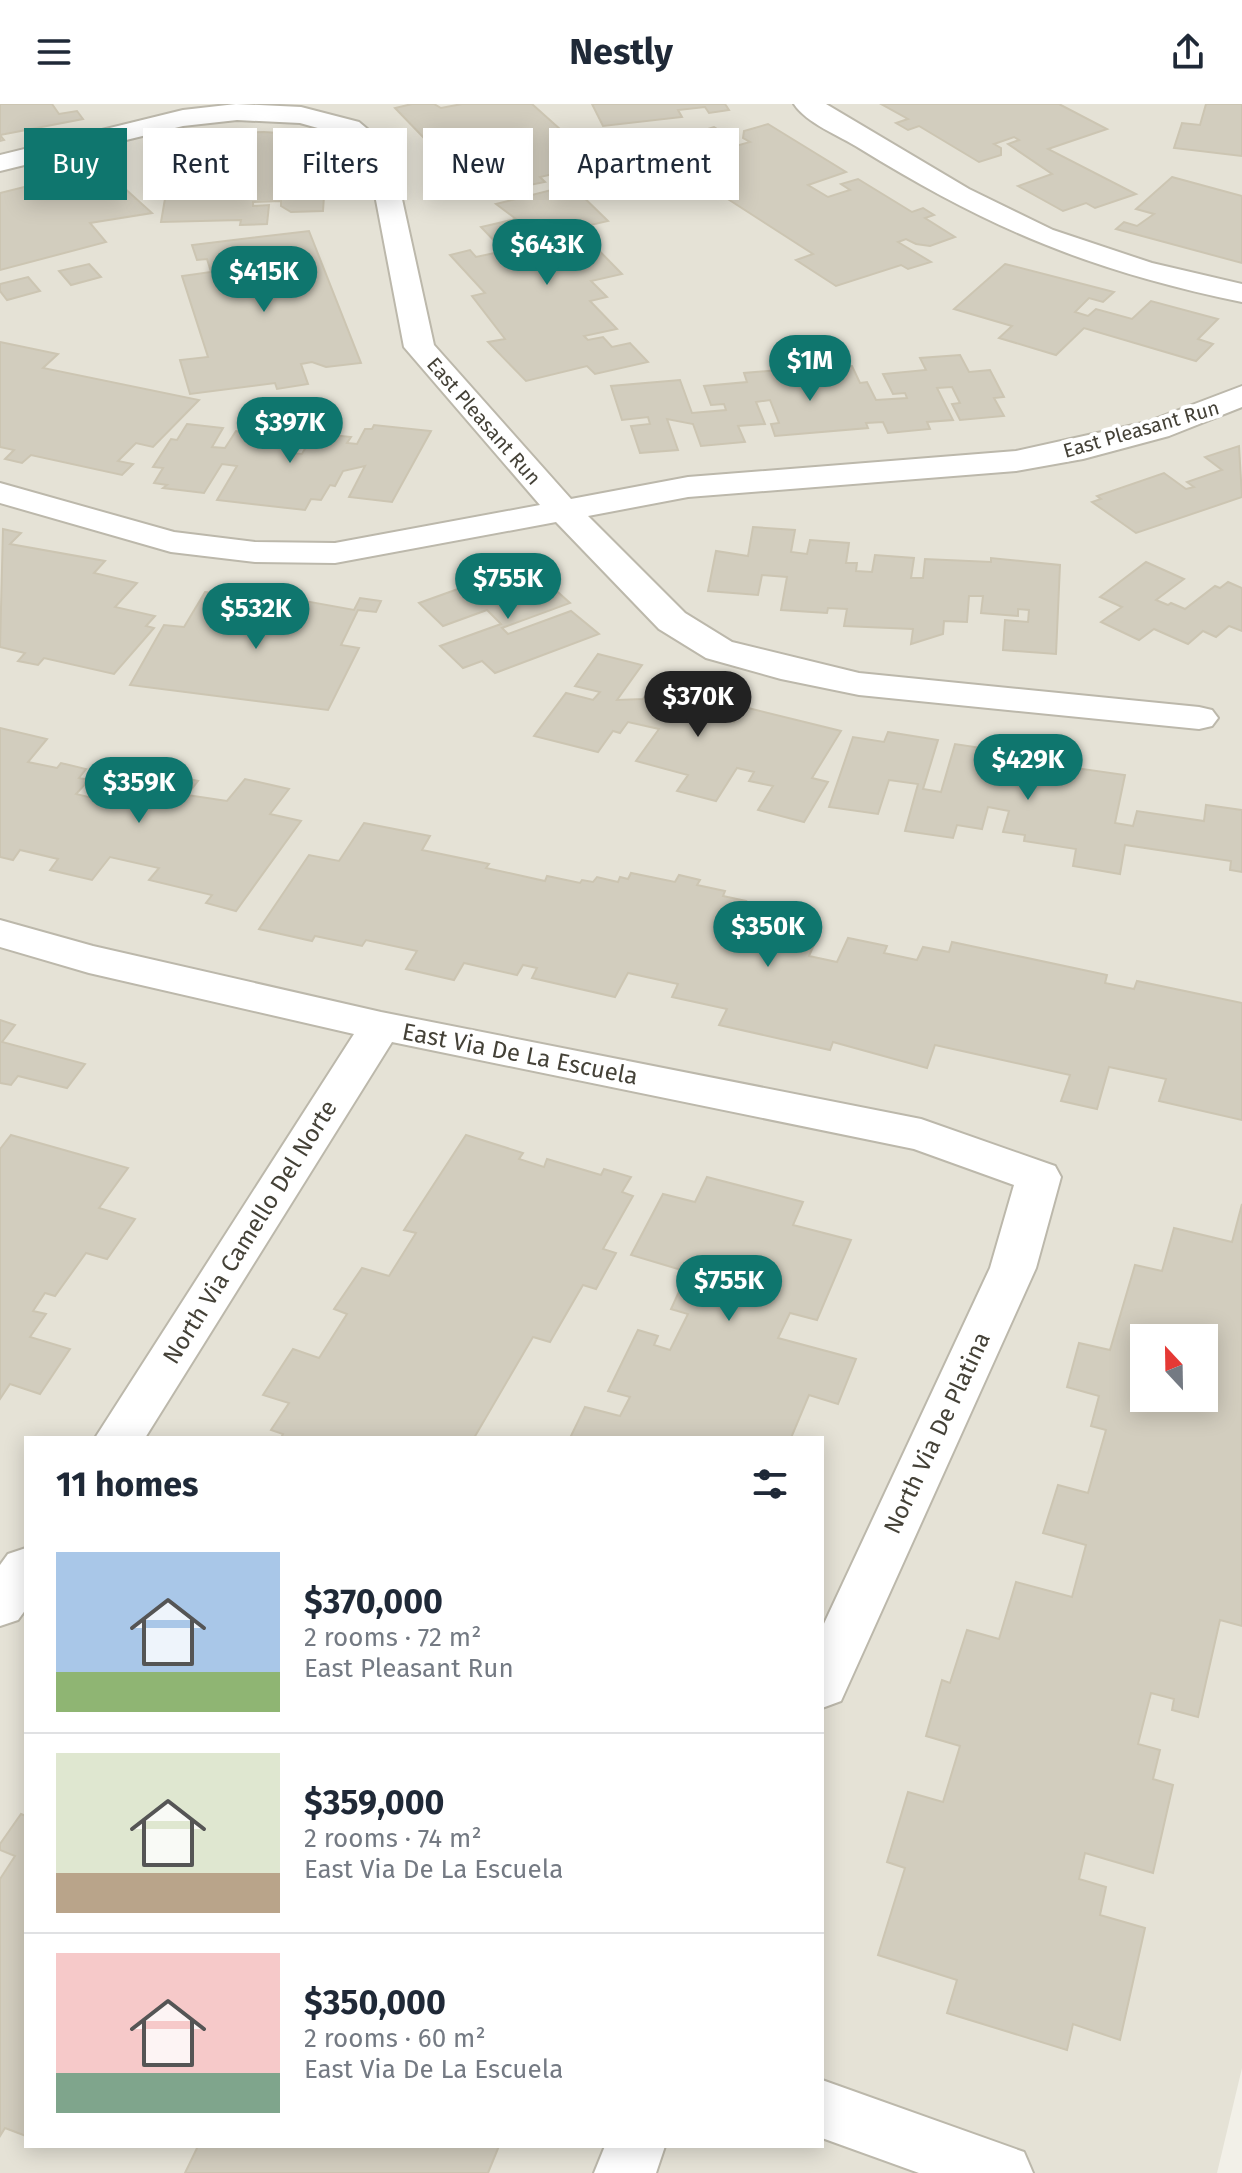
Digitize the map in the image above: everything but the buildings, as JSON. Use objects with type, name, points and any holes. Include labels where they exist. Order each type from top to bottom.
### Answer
[{"type":"street","points":[[807,104],[983,209],[1081,250],[1190,283],[1242,293]]},
{"type":"street","name":"East Pleasant Run","points":[[0,163],[183,118],[237,112],[301,115],[349,128],[381,155],[419,347],[562,509],[672,621],[719,650],[781,668],[859,684],[1199,718]]},
{"type":"street","name":"East Pleasant Run","points":[[0,493],[171,542],[255,552],[335,553],[410,542],[562,509],[752,479],[1016,461],[1083,449],[1158,429],[1242,396]]},
{"type":"street","name":"East Via De La Escuela","points":[[0,933],[89,959],[381,1026],[921,1135],[1039,1177]]},
{"type":"street","name":"North Via Camello Del Norte","points":[[120,1436],[381,1026]]},
{"type":"street","name":"North Via De Platina","points":[[824,1681],[1013,1268],[1039,1177]]},
{"type":"street","points":[[0,1605],[24,1572]]},
{"type":"street","points":[[824,2110],[1002,2173]]},
{"type":"street","points":[[625,2173],[634,2148]]},
{"type":"shaded area","points":[[0,104],[1242,104],[1242,2068],[1217,2173],[0,2173]]}]
